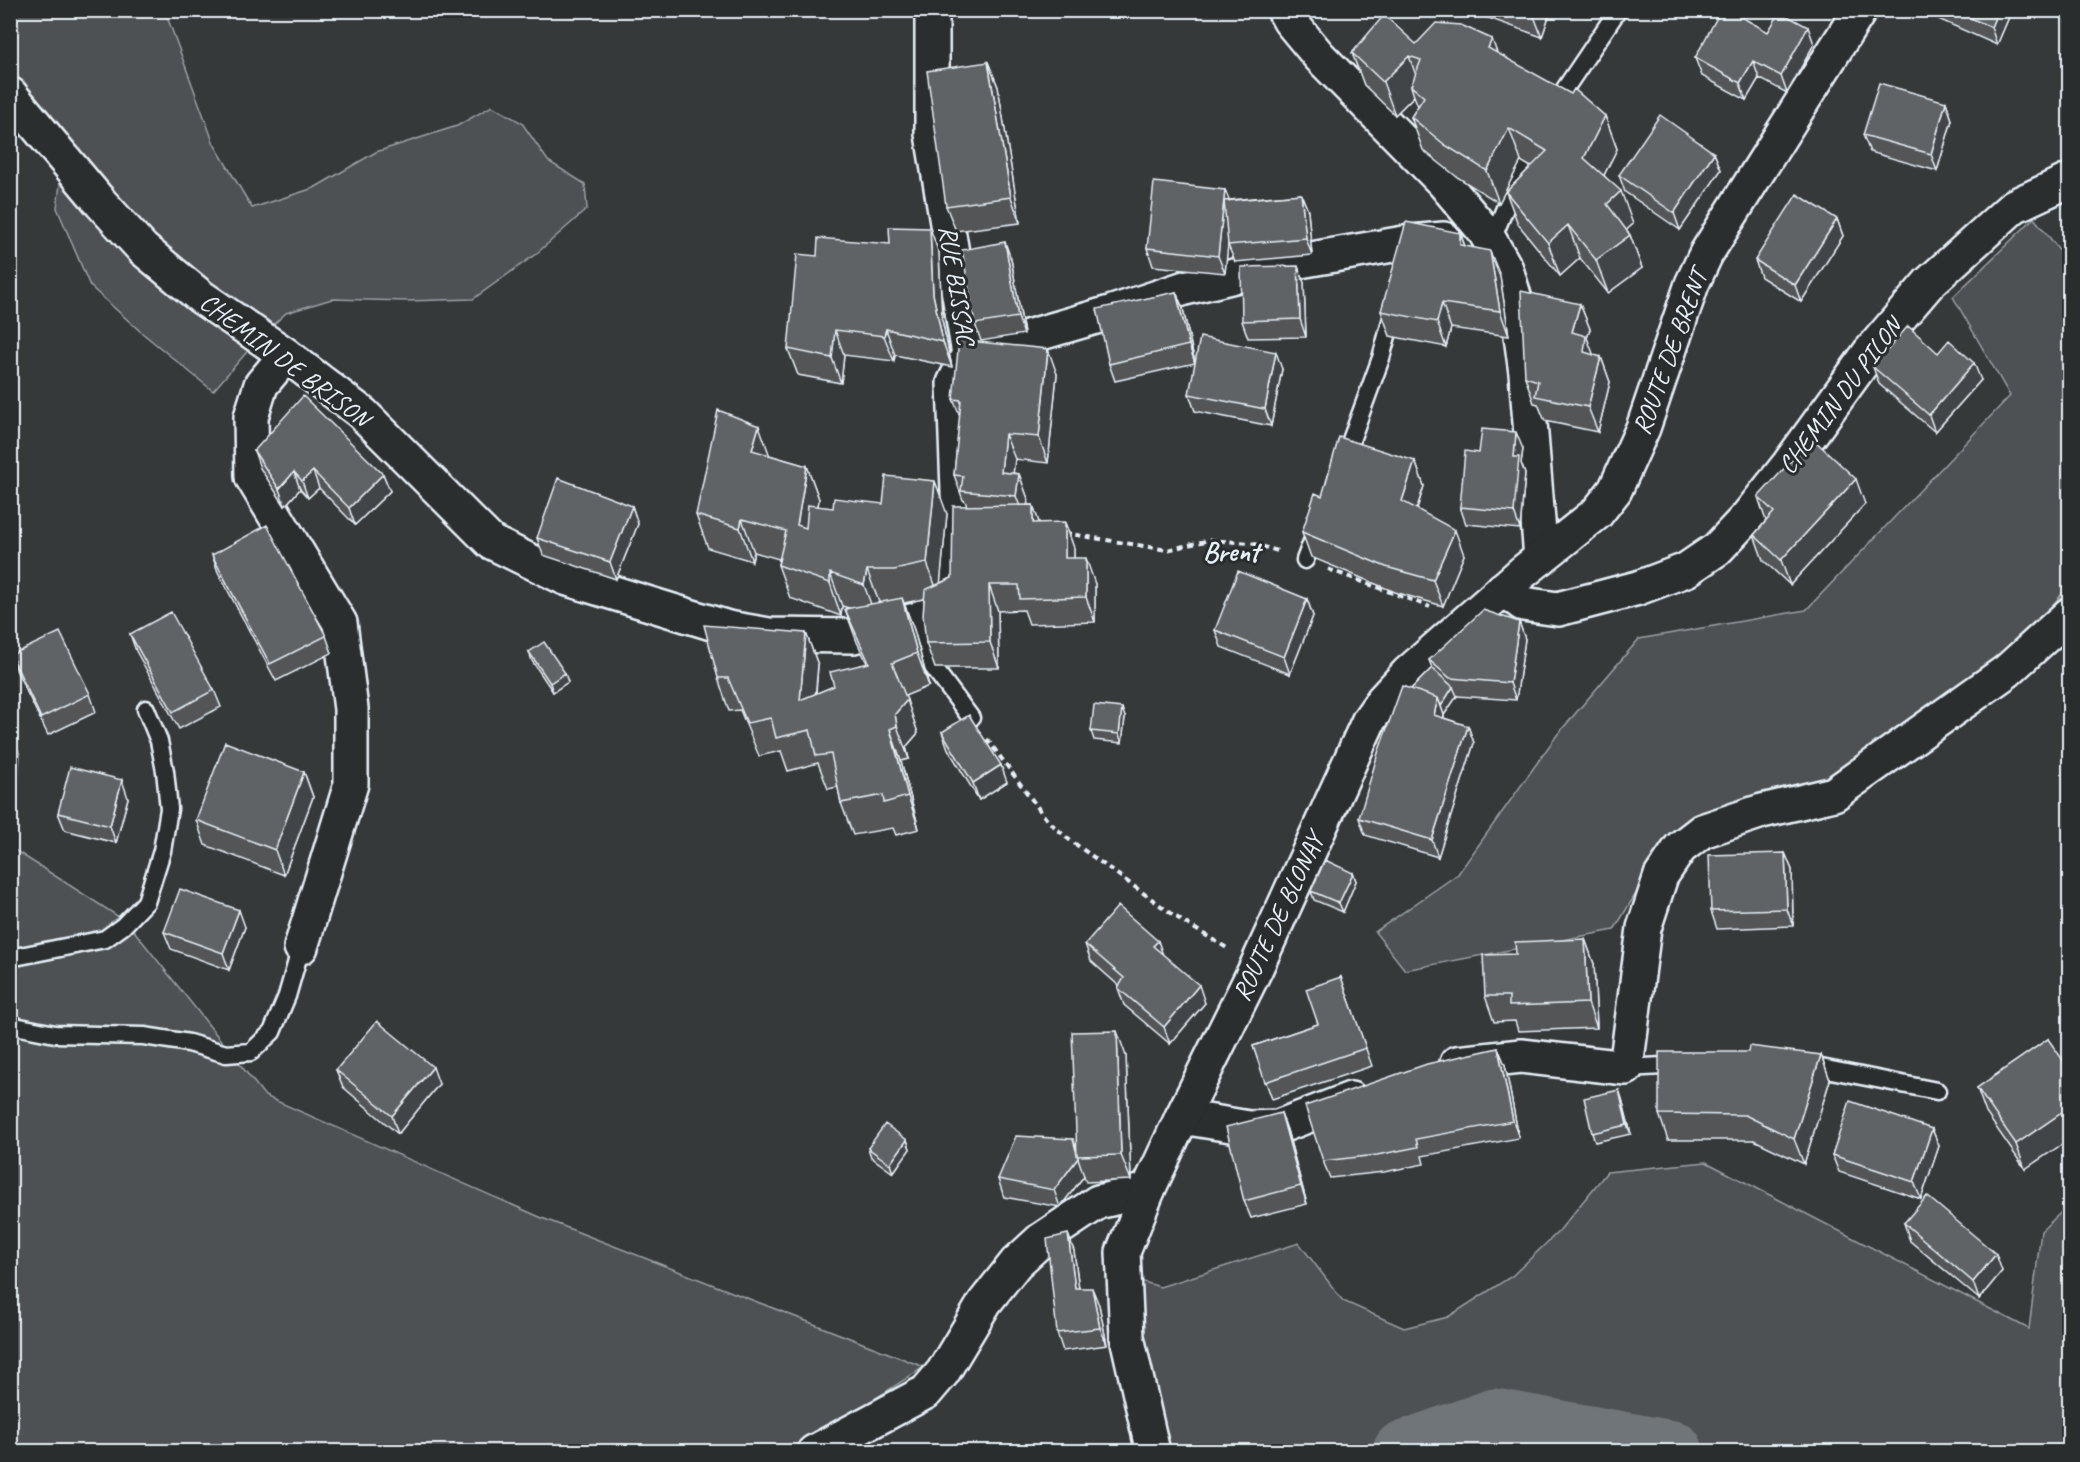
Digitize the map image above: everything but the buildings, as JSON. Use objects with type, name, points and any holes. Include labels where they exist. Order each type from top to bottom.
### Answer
[{"type":"street","name":"RUE BISSAC","points":[[728,628],[769,635],[853,636],[919,619],[950,596],[959,517],[954,383],[969,354],[932,134],[932,10]]},
{"type":"street","points":[[1284,10],[1290,21],[1319,56],[1444,183],[1488,237],[1506,269],[1517,306],[1526,373],[1541,558]]},
{"type":"street","name":"ROUTE DE BRENT","points":[[1541,558],[1597,513],[1615,490],[1643,428],[1692,284],[1706,254],[1860,10]]},
{"type":"street","name":"CHEMIN DE BRISON","points":[[10,94],[101,203],[143,249],[201,297],[286,355],[362,413],[491,543],[566,578],[728,628]]},
{"type":"street","name":"CHEMIN DU PILON","points":[[1503,589],[1523,604],[1558,609],[1638,588],[1686,570],[1718,549],[1789,464],[1870,352],[1929,283],[2014,206],[2069,179]]},
{"type":"street","points":[[969,354],[1113,312],[1185,288],[1288,263],[1408,253],[1446,239],[1488,237]]},
{"type":"street","points":[[286,355],[261,385],[251,417],[252,477],[340,623],[351,709],[351,784],[301,946]]},
{"type":"street","name":"ROUTE DE BLONAY","points":[[1153,1452],[1127,1337],[1123,1252],[1148,1190],[1256,968],[1369,720],[1383,700],[1408,673],[1468,618],[1541,558]]},
{"type":"street","points":[[1432,1070],[1454,1063],[1521,1056],[1626,1068],[1644,928],[1661,876],[1680,848],[1702,831],[1762,811],[1834,794],[2007,671],[2070,614]]},
{"type":"street","points":[[1182,1117],[1249,1128],[1278,1127],[1379,1088]]},
{"type":"street","points":[[814,1452],[926,1392],[943,1372],[985,1302],[1016,1263],[1041,1240],[1098,1202],[1148,1190]]},
{"type":"lane","points":[[1556,102],[1618,10]]},
{"type":"lane","points":[[1488,237],[1522,167]]},
{"type":"lane","points":[[1339,473],[1381,358],[1399,295]]},
{"type":"lane","points":[[1305,560],[1322,516]]},
{"type":"lane","points":[[919,619],[928,646],[930,663],[971,718]]},
{"type":"lane","points":[[10,958],[105,939],[123,926],[146,902],[162,851],[169,809],[159,741],[146,709]]},
{"type":"lane","points":[[10,1025],[55,1034],[144,1036],[189,1043],[226,1054],[251,1052],[272,1032],[287,996],[301,946]]},
{"type":"lane","points":[[1792,1063],[1937,1091]]},
{"type":"lane","points":[[1626,1068],[1698,1064]]},
{"type":"path","points":[[1055,531],[1167,550],[1210,540],[1251,543],[1305,560],[1394,595],[1468,618]]},
{"type":"path","points":[[971,718],[1047,820],[1067,838],[1182,921],[1234,953]]},
{"type":"shaded area","points":[[10,11],[165,11],[214,144],[252,208],[314,188],[376,152],[457,126],[492,106],[522,123],[548,161],[585,184],[587,209],[536,254],[473,299],[407,301],[332,299],[286,313],[259,338],[213,391],[141,332],[90,286],[57,208],[62,168],[11,118]]},
{"type":"shaded area","points":[[2034,218],[2069,262],[2070,584],[2024,640],[1837,780],[1653,865],[1614,930],[1405,970],[1375,932],[1458,874],[1557,735],[1639,639],[1806,610],[2010,396],[1953,297]]},
{"type":"shaded area","points":[[10,722],[20,755],[13,849],[127,922],[265,1096],[542,1218],[924,1367],[795,1451],[11,1451]]},
{"type":"shaded area","points":[[1706,1162],[2029,1329],[2041,1231],[2069,1205],[2069,1451],[1160,1451],[1128,1277],[1160,1287],[1299,1243],[1343,1301],[1404,1328],[1448,1317],[1512,1276],[1559,1231],[1607,1172]]},
{"type":"waterway","points":[[1404,1452],[1495,1420],[1672,1452]]},
{"type":"district","name":"Brent","points":[[1231,551]]}]
